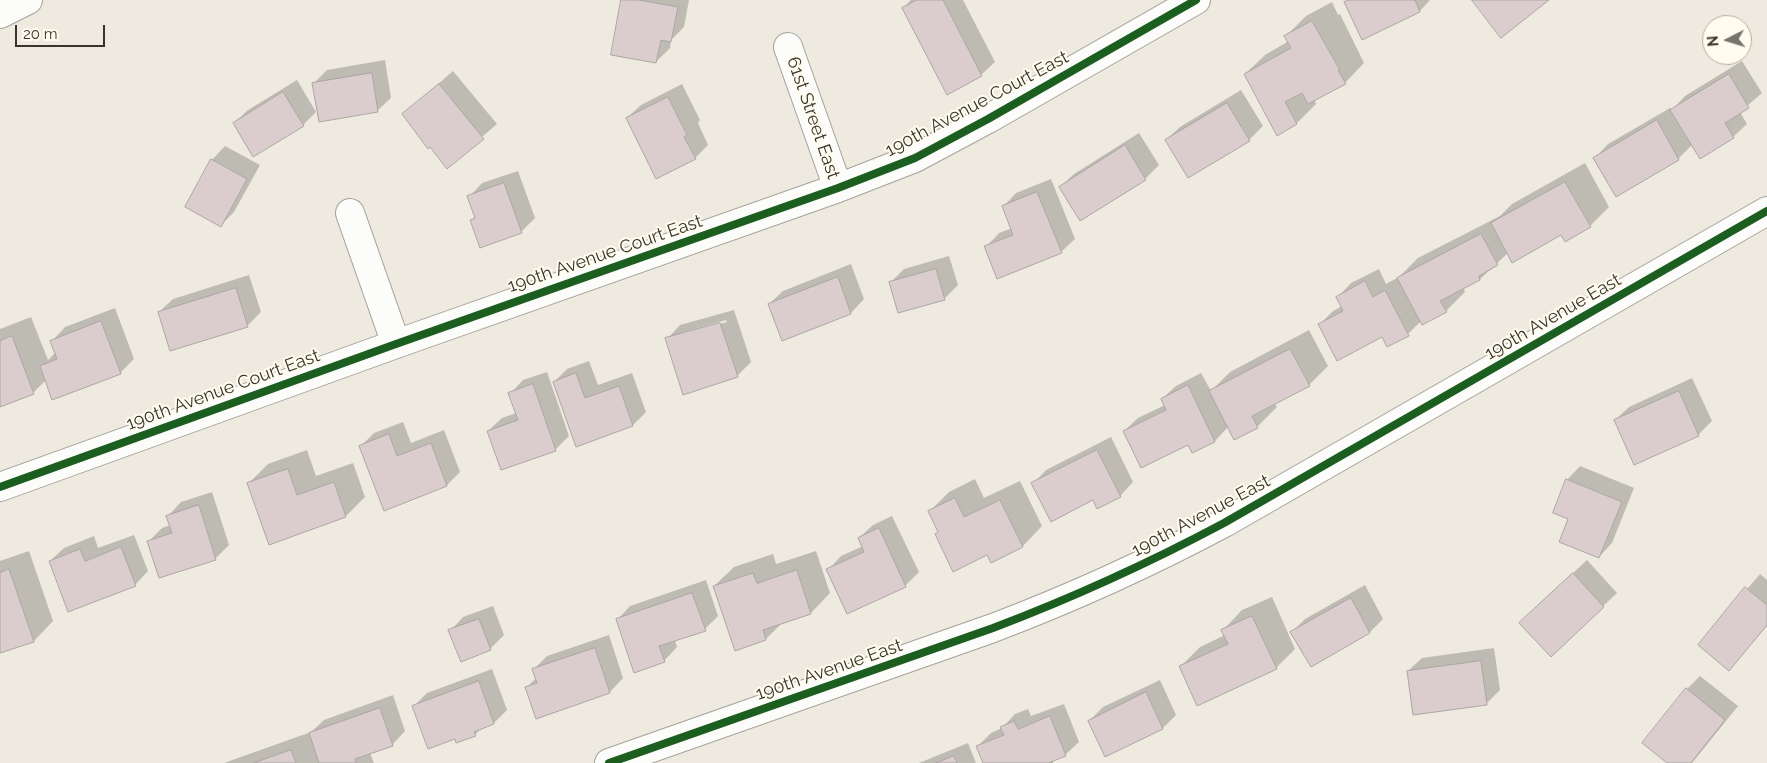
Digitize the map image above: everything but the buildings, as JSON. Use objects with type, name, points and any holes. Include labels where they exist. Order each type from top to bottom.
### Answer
[{"type":"street","points":[[0,14],[28,0]]},
{"type":"street","name":"190th Avenue Court East","points":[[0,487],[396,344],[838,188],[915,158],[988,119],[1196,0]]},
{"type":"street","name":"61st Street East","points":[[788,47],[838,188]]},
{"type":"street","name":"190th Avenue East","points":[[609,763],[993,628],[1054,604],[1170,552],[1224,524],[1767,211]]},
{"type":"street","points":[[350,214],[396,344]]},
{"type":"cycle path","points":[[0,487],[396,344],[838,188],[915,158],[988,119],[1196,0]]},
{"type":"cycle path","points":[[609,763],[1023,617],[1139,566],[1224,523],[1767,211]]}]
